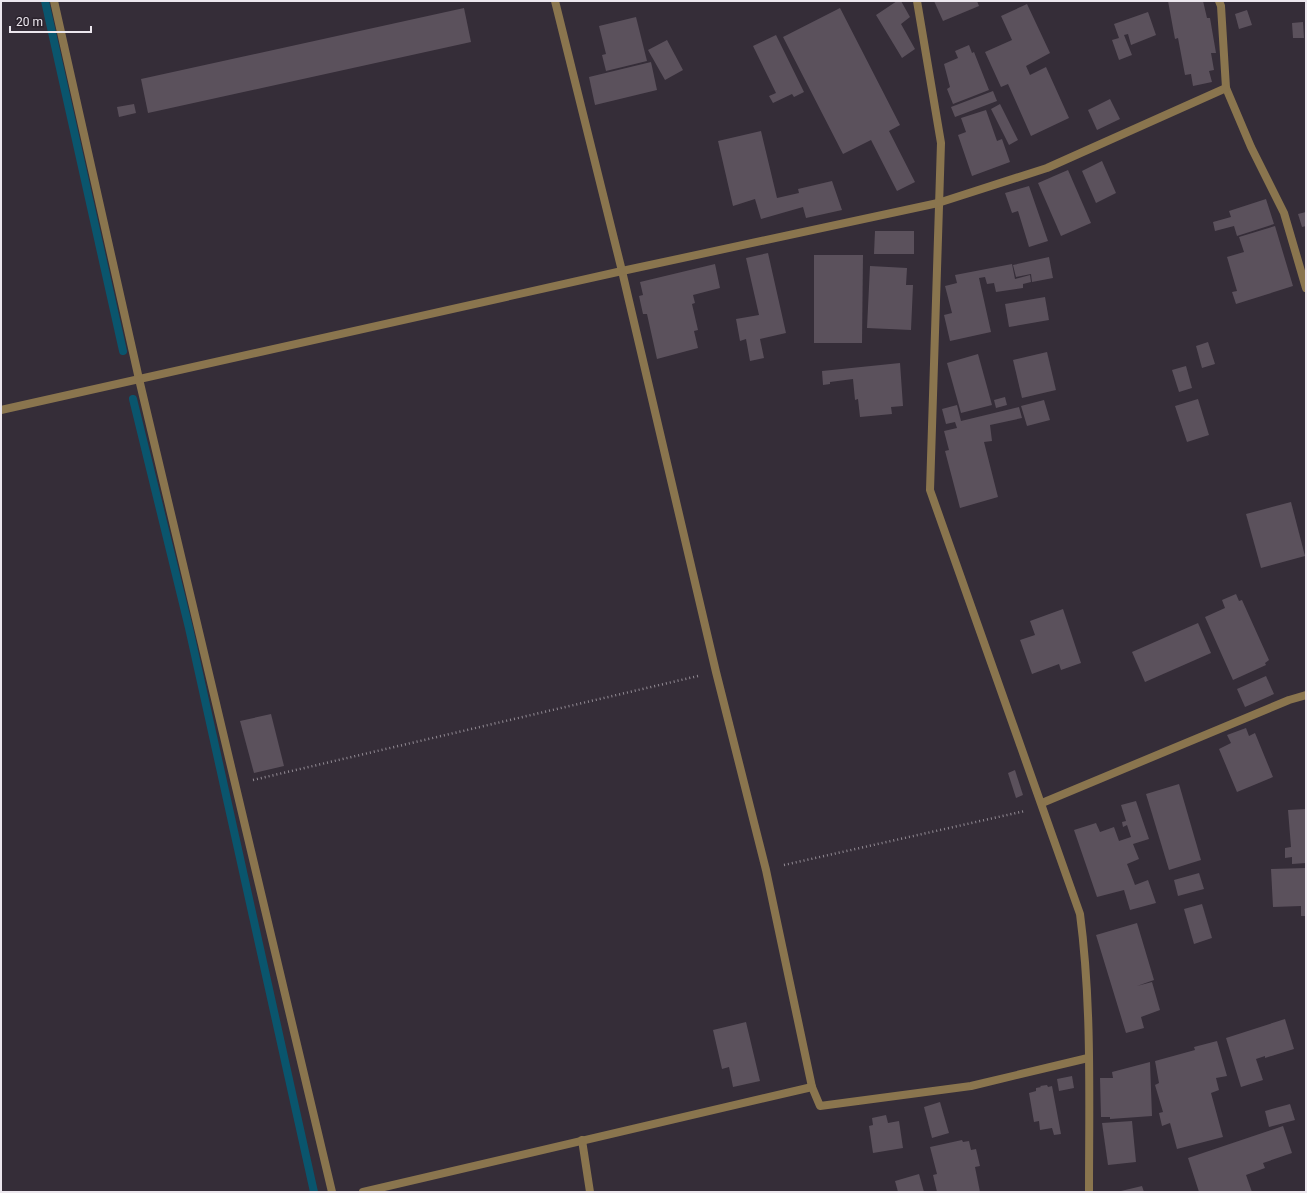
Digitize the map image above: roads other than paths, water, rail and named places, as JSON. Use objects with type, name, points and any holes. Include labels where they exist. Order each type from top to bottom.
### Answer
[{"type":"street","points":[[54,1],[139,379],[332,1192]]},
{"type":"street","points":[[555,1],[622,270],[716,672],[766,870],[812,1087],[820,1106],[971,1086],[1088,1058]]},
{"type":"street","points":[[917,1],[941,144],[930,490],[1080,914],[1084,944],[1088,1058],[1089,1192]]},
{"type":"street","points":[[1219,1],[1221,6],[1226,88],[1251,147],[1284,213],[1306,288]]},
{"type":"street","points":[[1,410],[622,270],[938,203],[1047,168],[1226,88]]},
{"type":"street","points":[[1042,803],[1288,700],[1306,695]]},
{"type":"street","points":[[363,1192],[812,1087]]},
{"type":"street","points":[[582,1140],[590,1192]]},
{"type":"waterway","points":[[45,1],[123,351]]},
{"type":"waterway","points":[[133,399],[189,628],[314,1192]]}]
